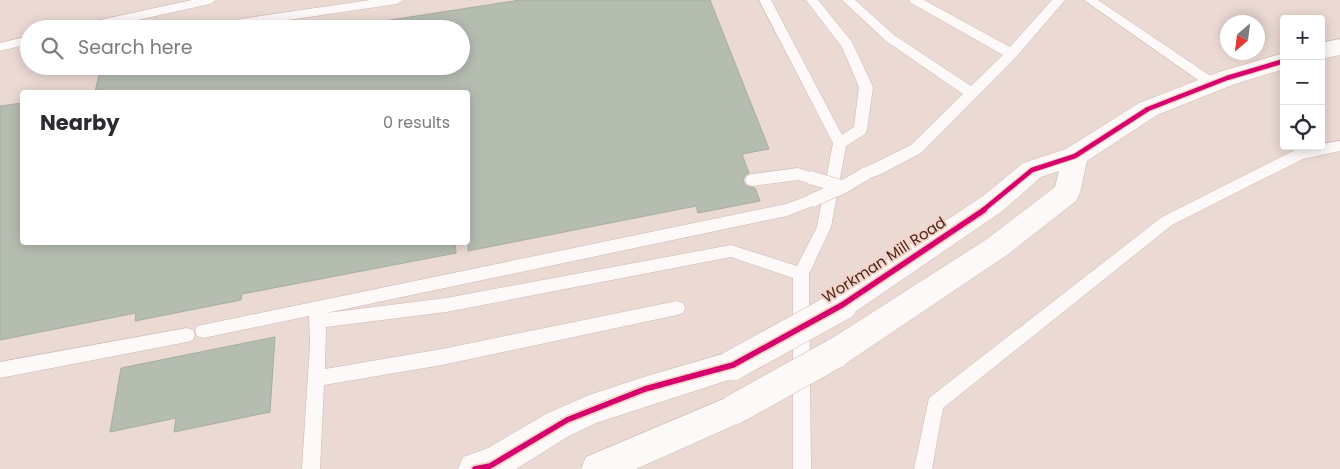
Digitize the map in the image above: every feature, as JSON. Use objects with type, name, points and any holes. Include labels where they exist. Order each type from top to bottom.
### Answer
[{"type":"street","points":[[1325,50],[1340,47]]},
{"type":"street","name":"Workman Mill Road","points":[[487,468],[567,420],[645,389],[733,365],[842,305],[992,204],[1032,170],[1075,156],[1148,109],[1213,84],[1280,62]]},
{"type":"street","points":[[598,469],[735,409],[834,354],[997,247],[1067,193],[1075,156]]},
{"type":"lane","points":[[118,20],[210,0]]},
{"type":"lane","points":[[261,20],[398,0]]},
{"type":"lane","points":[[765,0],[840,143],[824,227],[801,274],[802,469]]},
{"type":"lane","points":[[812,0],[848,45],[866,87],[860,130],[840,143]]},
{"type":"lane","points":[[848,0],[890,38],[973,94]]},
{"type":"lane","points":[[915,0],[1012,54]]},
{"type":"lane","points":[[317,315],[787,210],[814,200],[843,187],[864,174],[876,170],[916,148],[1012,54],[1059,0]]},
{"type":"lane","points":[[1090,0],[1213,84]]},
{"type":"lane","points":[[0,47],[20,42]]},
{"type":"lane","points":[[923,469],[935,404],[1167,221],[1300,154],[1340,146]]},
{"type":"lane","points":[[752,180],[798,174],[843,187]]},
{"type":"lane","points":[[203,331],[317,315],[446,305],[731,251],[801,274]]},
{"type":"lane","points":[[315,380],[442,357],[677,308]]},
{"type":"lane","points":[[311,469],[317,315]]},
{"type":"lane","points":[[0,370],[187,335]]},
{"type":"building","points":[[520,0],[710,0],[769,149],[742,154],[749,173],[745,175],[743,181],[746,186],[755,188],[760,201],[698,213],[696,206],[468,251],[468,245],[470,245],[470,90],[95,90],[99,75],[470,75],[470,20],[390,20]]},
{"type":"building","points":[[20,103],[20,245],[455,245],[456,253],[242,294],[241,300],[135,321],[136,313],[0,340],[0,106]]},
{"type":"building","points":[[275,337],[270,412],[174,432],[176,418],[110,432],[121,368]]},
{"type":"cycle path","points":[[475,469],[490,466],[567,420],[645,389],[733,365],[842,305],[992,204],[1032,170],[1075,156],[1148,109],[1227,78],[1280,62]]}]
